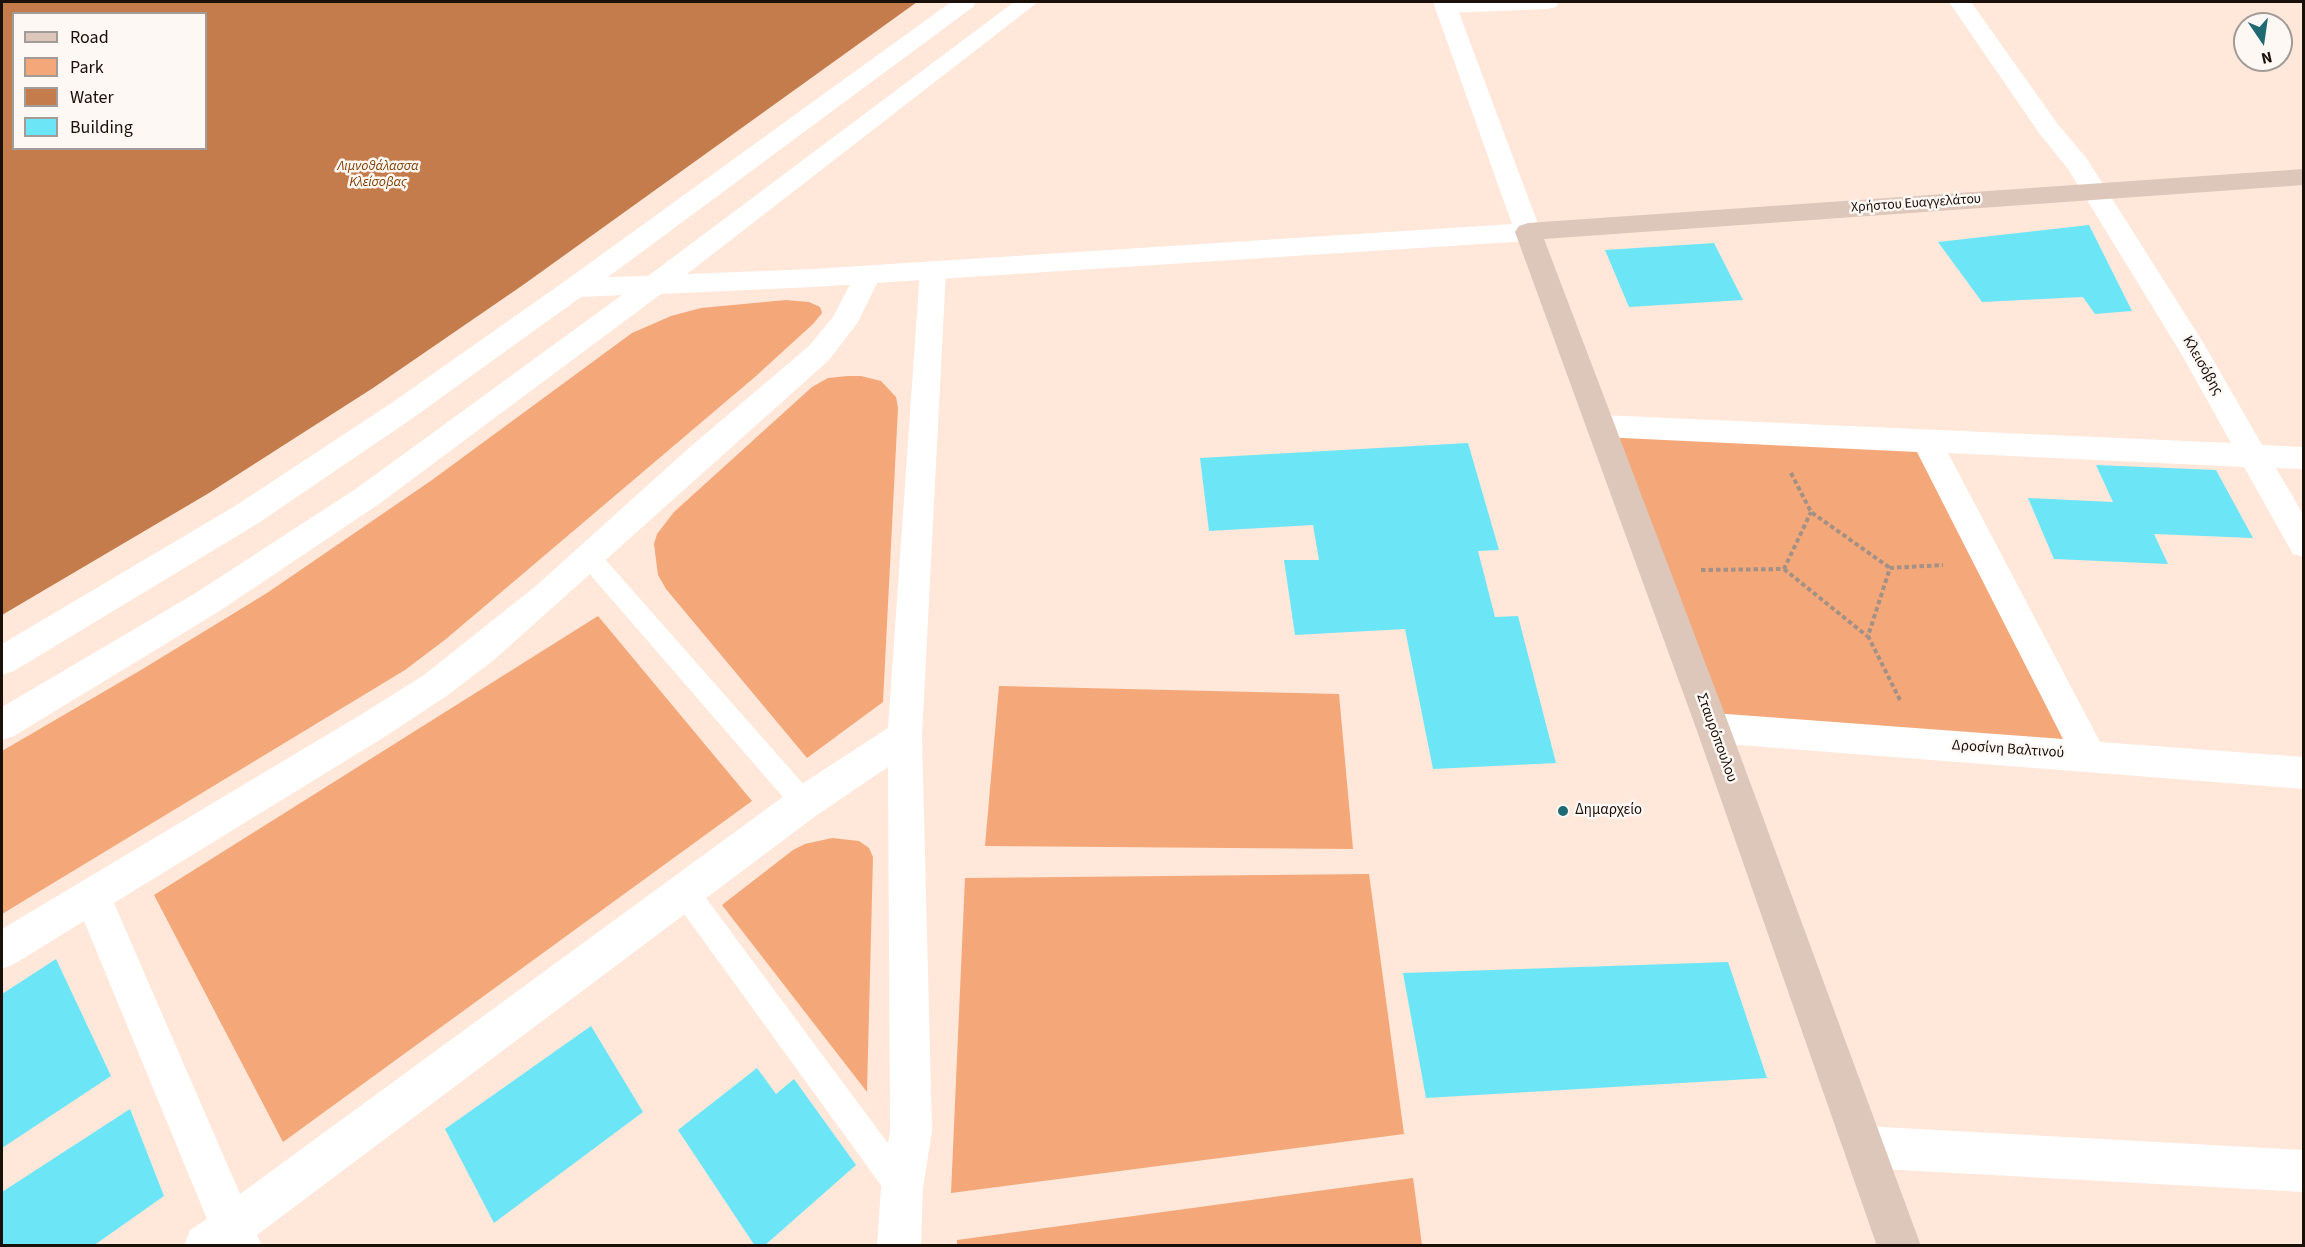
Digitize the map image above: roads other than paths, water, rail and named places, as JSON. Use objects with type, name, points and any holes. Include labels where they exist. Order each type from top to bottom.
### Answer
[{"type":"main road","name":"Χρήστου Ευαγγελάτου","points":[[1528,232],[2304,177]]},
{"type":"main road","name":"Σταυρόπουλου","points":[[1528,232],[1713,728],[1899,1245]]},
{"type":"street","points":[[2,661],[256,509],[410,406],[965,2]]},
{"type":"street","points":[[2,725],[151,637],[284,553],[464,428],[1028,2]]},
{"type":"street","points":[[575,288],[868,275],[1528,232],[1445,4],[1548,2]]},
{"type":"street","name":"Κλεισόβης","points":[[1960,2],[2048,128],[2078,165],[2194,351],[2304,545]]},
{"type":"street","points":[[899,1245],[902,1188],[911,1131],[905,736],[933,270]]},
{"type":"street","points":[[2,950],[374,725],[427,690],[515,623],[700,455],[819,353],[844,322],[868,275]]},
{"type":"street","points":[[1602,426],[2304,458]]},
{"type":"street","points":[[1927,441],[2090,756]]},
{"type":"street","name":"Δροσίνη Βαλτινού","points":[[1713,728],[2304,773]]},
{"type":"street","points":[[92,895],[226,1239],[684,891],[804,803],[905,736]]},
{"type":"street","points":[[1863,1147],[2304,1171]]},
{"type":"lane","points":[[589,557],[804,803]]},
{"type":"lane","points":[[684,891],[902,1188]]},
{"type":"water","name":"Λιμνοθάλασσα Κλείσοβας","points":[[2,2],[917,2],[523,285],[373,388],[209,493],[2,615]]},
{"type":"place","name":"Δημαρχείο","points":[[1563,811]]}]
